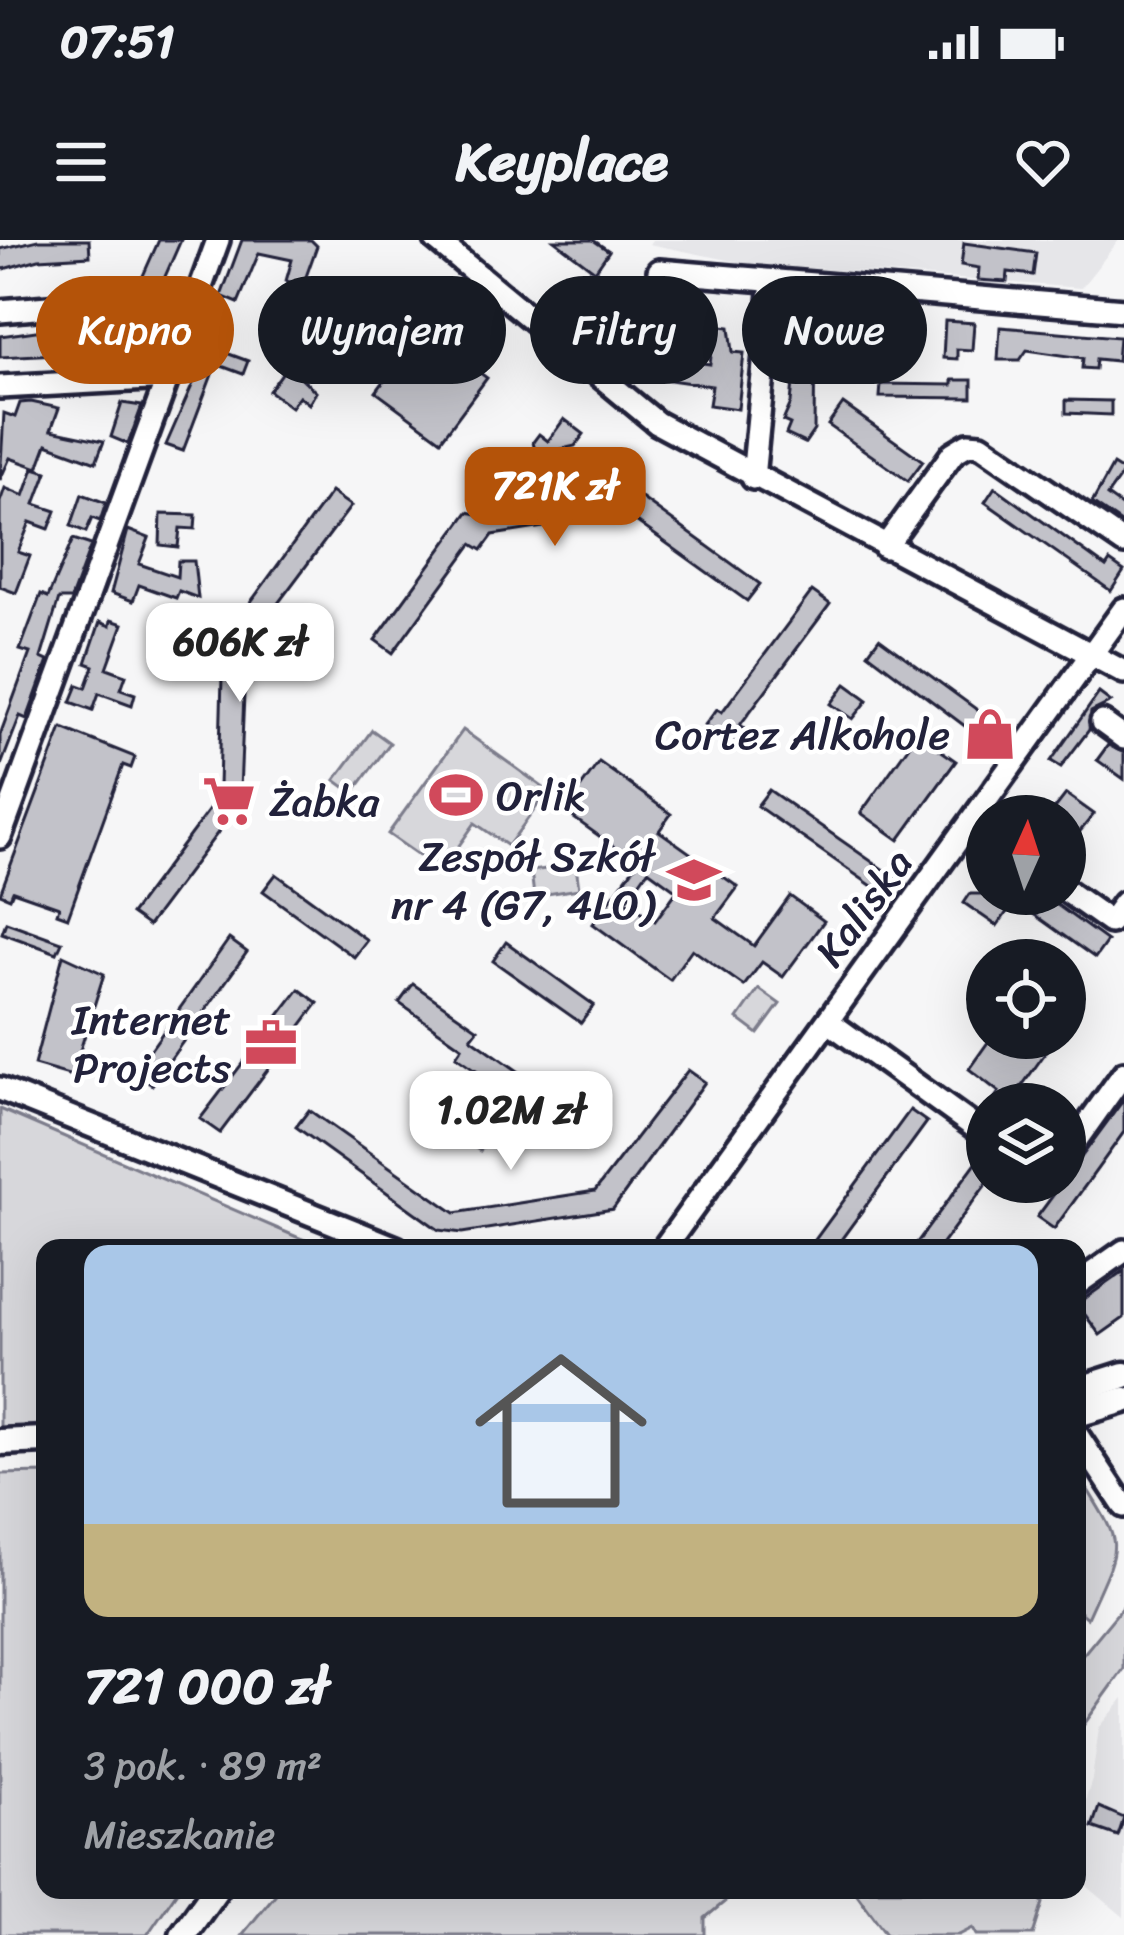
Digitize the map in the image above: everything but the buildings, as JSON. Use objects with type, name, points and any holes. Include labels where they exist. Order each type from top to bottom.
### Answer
[{"type":"main road","points":[[1086,1387],[1124,1375]]},
{"type":"main road","points":[[1086,1411],[1124,1400]]},
{"type":"main road","points":[[0,1442],[36,1440]]},
{"type":"main road","points":[[183,1935],[209,1899]]},
{"type":"street","points":[[205,276],[218,240]]},
{"type":"street","points":[[436,240],[626,400],[753,478],[1124,672]]},
{"type":"street","points":[[658,271],[742,279]]},
{"type":"street","points":[[927,294],[1124,310]]},
{"type":"street","points":[[0,310],[36,307]]},
{"type":"street","points":[[0,387],[56,384]]},
{"type":"street","points":[[0,837],[10,778],[166,384]]},
{"type":"street","points":[[753,478],[762,384]]},
{"type":"street","points":[[885,547],[953,453],[972,443],[1124,542]]},
{"type":"street","name":"Kaliska","points":[[671,1239],[1124,609]]},
{"type":"street","points":[[1102,722],[1124,738]]},
{"type":"street","points":[[1086,905],[1110,922],[1124,903]]},
{"type":"street","points":[[829,1022],[966,1121]]},
{"type":"street","points":[[1086,1126],[1124,1073]]},
{"type":"street","points":[[0,1088],[373,1239]]},
{"type":"street","points":[[1086,1278],[1124,1251]]},
{"type":"street","points":[[1086,1449],[1124,1506]]},
{"type":"shaded area","points":[[652,240],[1119,240],[1081,288],[743,263],[649,244]]},
{"type":"shaded area","points":[[372,730],[390,743],[353,793],[335,780]]},
{"type":"shaded area","name":"Orlik","points":[[463,730],[548,791],[508,846],[475,823],[441,871],[388,834]]},
{"type":"shaded area","points":[[576,865],[579,889],[534,896],[531,871]]},
{"type":"shaded area","points":[[759,989],[780,1004],[758,1034],[738,1019]]},
{"type":"shaded area","points":[[464,1102],[498,1125],[480,1151],[446,1128]]},
{"type":"shaded area","points":[[0,1109],[302,1239],[36,1239],[36,1431],[0,1432]]},
{"type":"shaded area","points":[[36,1473],[36,1899],[172,1899],[147,1935],[0,1935],[0,1474]]},
{"type":"shaded area","points":[[1086,1487],[1114,1543],[1108,1571],[1087,1618]]},
{"type":"shaded area","points":[[1124,1605],[1124,1669],[1086,1722],[1086,1651]]},
{"type":"shaded area","points":[[1124,1698],[1124,1917],[1086,1885],[1086,1798],[1099,1728]]},
{"type":"shaded area","points":[[272,1899],[728,1899],[705,1918],[705,1935],[242,1935]]},
{"type":"shaded area","points":[[861,1899],[1040,1899],[1043,1903],[1033,1935],[977,1935],[973,1928],[959,1935],[887,1935]]},
{"type":"place","name":"Cortez Alkohole","points":[[990,734]]},
{"type":"place","name":"Orlik","points":[[456,795]]},
{"type":"place","name":"Żabka","points":[[229,801]]},
{"type":"place","name":"Zespół Szkół nr 4 (G7, 4LO)","points":[[694,880]]},
{"type":"place","name":"Internet Projects","points":[[271,1043]]}]
